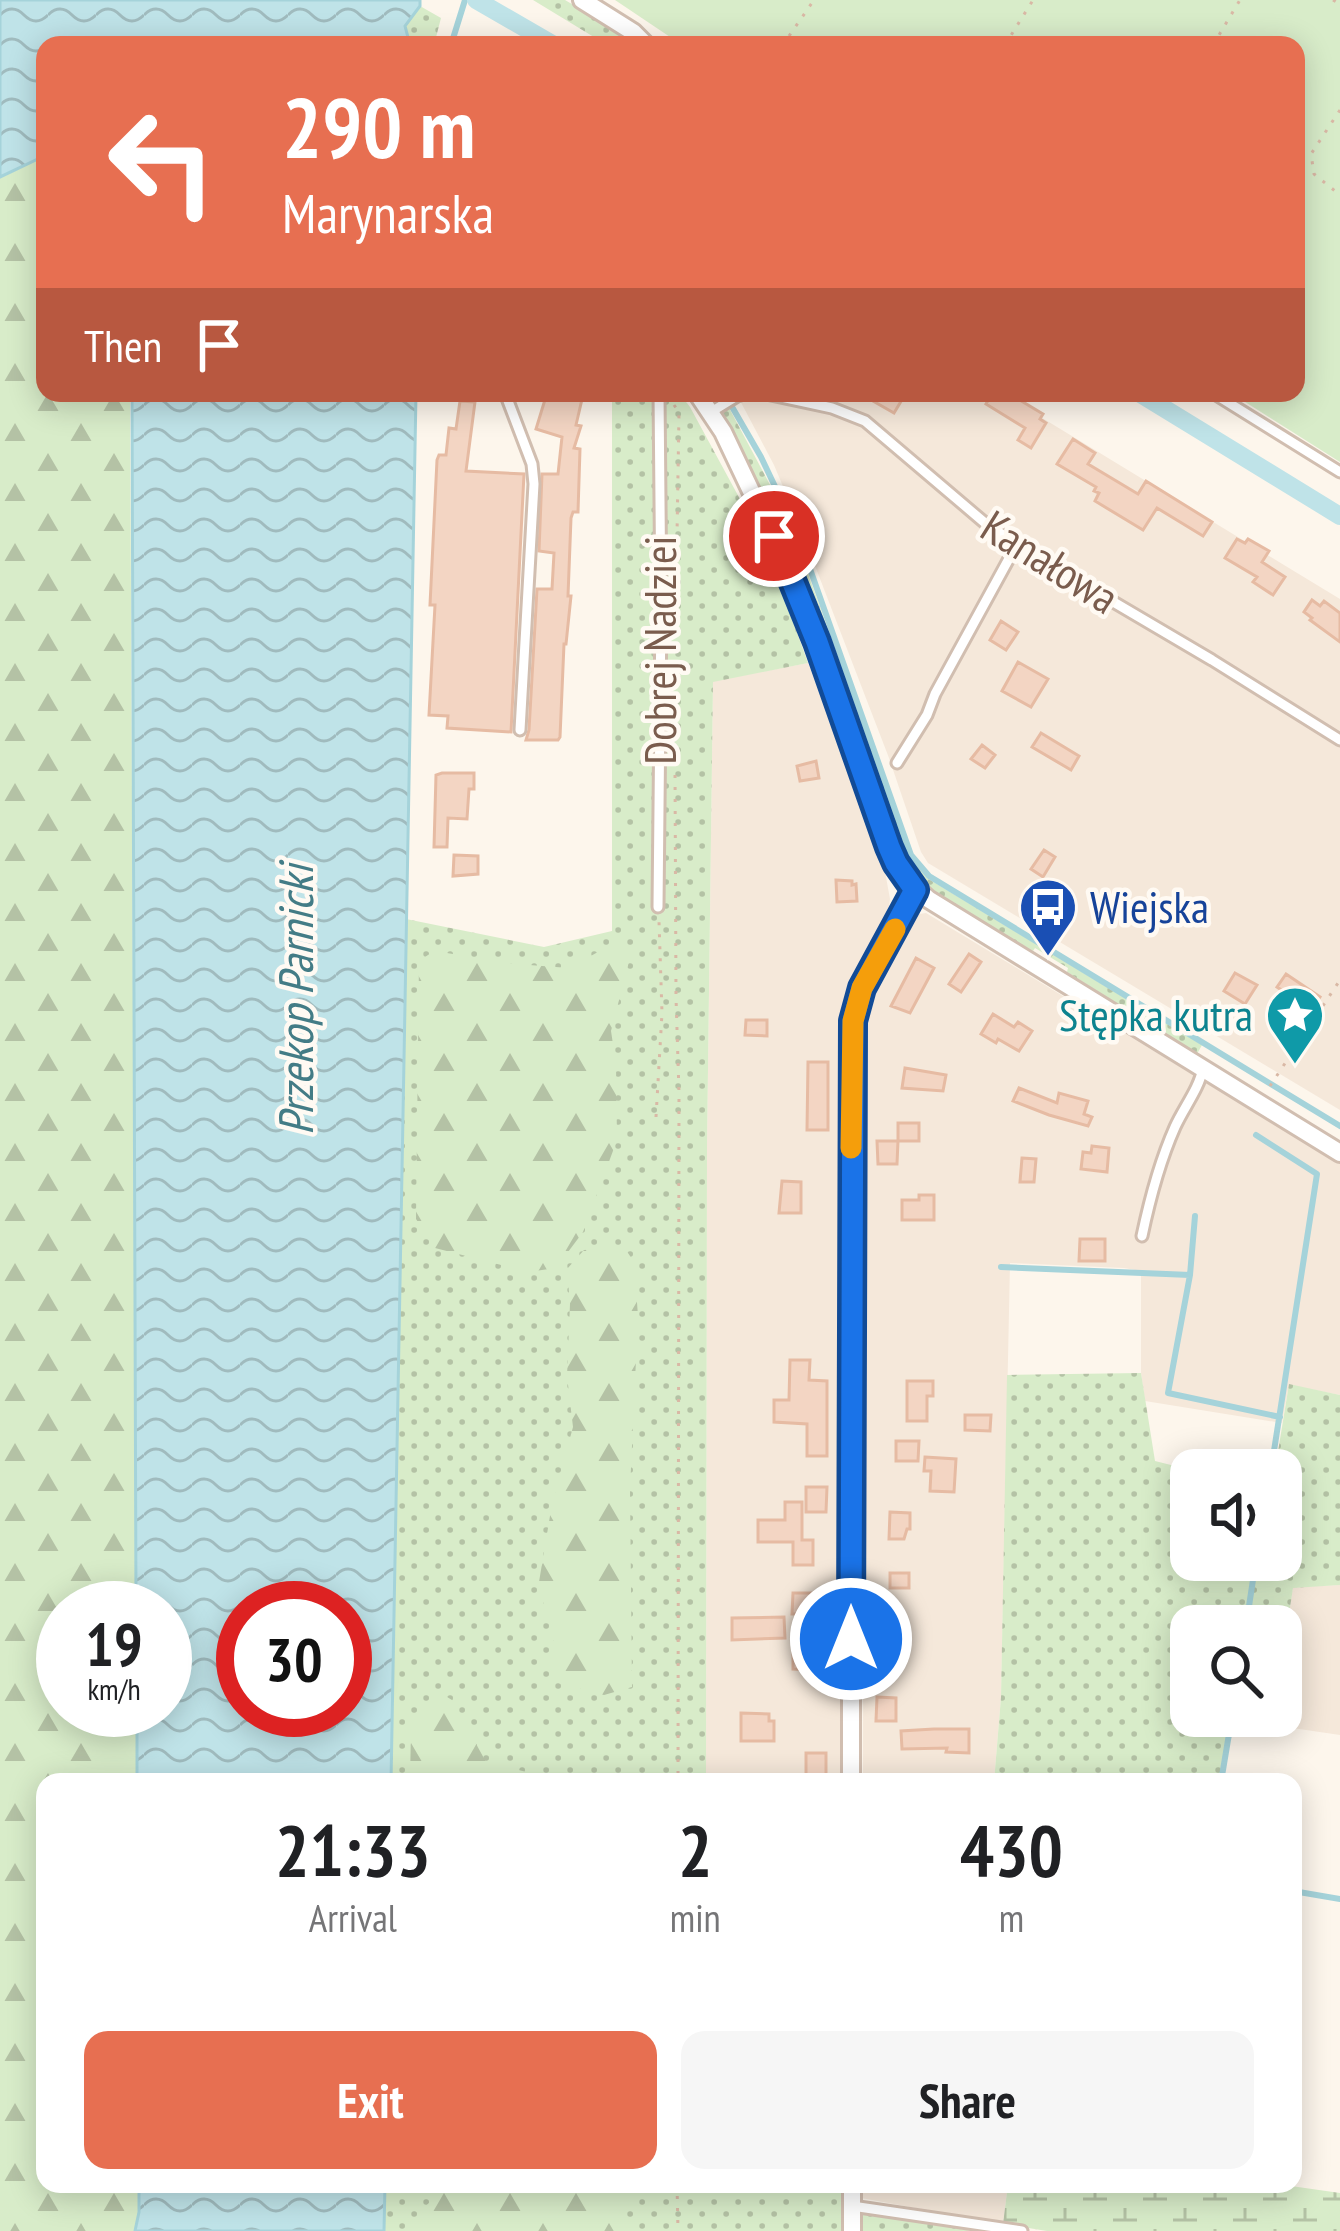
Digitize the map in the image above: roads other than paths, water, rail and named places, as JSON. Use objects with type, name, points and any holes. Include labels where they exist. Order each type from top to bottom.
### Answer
[{"type":"street","points":[[581,0],[637,36]]},
{"type":"street","points":[[708,402],[715,409],[789,571],[889,847],[915,890],[1340,1153]]},
{"type":"street","points":[[851,1773],[851,1039],[862,988],[915,890]]},
{"type":"street","points":[[851,2231],[852,2193]]},
{"type":"lane","points":[[508,402],[532,464],[534,484],[520,730]]},
{"type":"lane","name":"Dobrej Nadziei","points":[[658,908],[663,402]]},
{"type":"lane","points":[[715,409],[728,402]]},
{"type":"lane","name":"Kanałowa","points":[[804,402],[865,421],[950,496],[1017,544],[1340,740]]},
{"type":"lane","points":[[1228,402],[1340,472]]},
{"type":"lane","points":[[897,763],[1017,544]]},
{"type":"lane","points":[[1142,1236],[1160,1161],[1204,1067]]},
{"type":"lane","points":[[852,2206],[1022,2231]]},
{"type":"water","points":[[0,0],[420,0],[405,26],[408,36],[36,36],[36,160],[0,177]]},
{"type":"water","name":"Przekop Parnicki","points":[[132,402],[416,402],[391,1773],[137,1773],[137,1737],[192,1737],[192,1581],[136,1581]]},
{"type":"water","points":[[139,2193],[385,2193],[384,2231],[135,2231]]},
{"type":"waterway","points":[[454,36],[465,0]]},
{"type":"waterway","points":[[476,0],[538,36]]},
{"type":"waterway","points":[[729,402],[798,535],[911,855],[929,876],[1340,1126]]},
{"type":"waterway","points":[[1154,402],[1340,516]]},
{"type":"waterway","points":[[1256,1135],[1317,1174],[1274,1449]]},
{"type":"waterway","points":[[1190,1275],[1195,1216]]},
{"type":"waterway","points":[[1001,1267],[1190,1275],[1168,1393],[1280,1417]]},
{"type":"waterway","points":[[1249,1605],[1253,1581]]},
{"type":"waterway","points":[[1222,1773],[1228,1737]]},
{"type":"waterway","points":[[1302,1893],[1340,1899]]},
{"type":"place","name":"Wiejska","points":[[1048,958]]},
{"type":"place","name":"Stępka kutra","points":[[1295,1066]]}]
